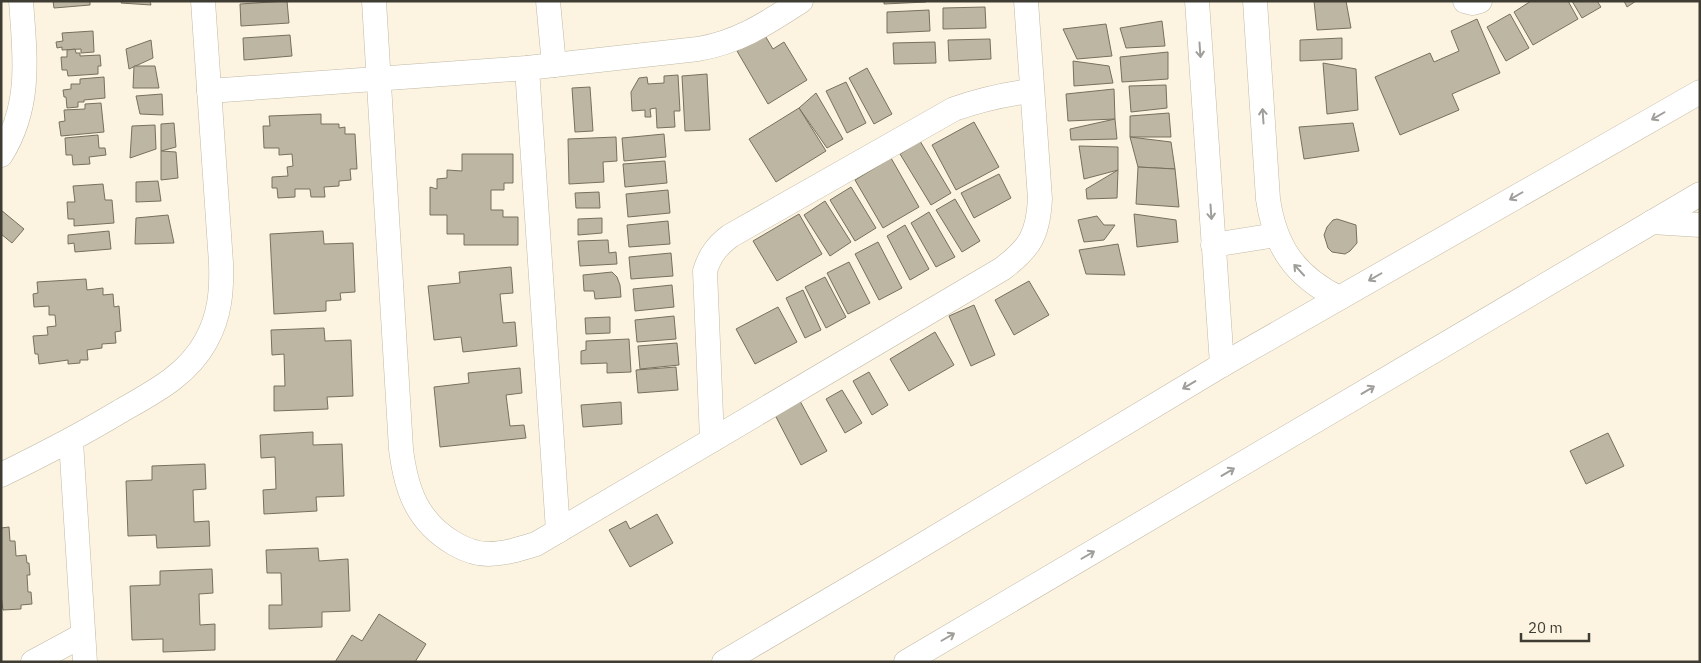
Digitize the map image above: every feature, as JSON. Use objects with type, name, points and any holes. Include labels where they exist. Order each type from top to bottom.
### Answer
[{"type":"street","points":[[1,154],[14,131],[21,108],[25,84],[21,1]]},
{"type":"street","points":[[1,475],[71,441],[172,380],[192,362],[206,340],[217,316],[222,290],[221,263],[203,1]]},
{"type":"street","points":[[374,1],[404,474],[412,498],[425,520],[442,536],[463,548],[486,554],[512,551],[536,544],[1002,269],[1019,256],[1032,238],[1039,219],[1040,199],[1026,1]]},
{"type":"street","points":[[548,1],[554,65]]},
{"type":"street","points":[[209,91],[528,68],[714,46],[750,33],[801,1]]},
{"type":"street","points":[[1197,1],[1222,365]]},
{"type":"street","points":[[1255,1],[1268,199],[1276,235],[1284,252],[1302,273],[1322,290],[1338,298]]},
{"type":"street","points":[[1465,1],[1473,3],[1480,1]]},
{"type":"street","points":[[528,68],[558,531]]},
{"type":"street","points":[[712,440],[705,272],[710,257],[719,245],[730,236],[954,109],[1006,94],[1032,91]]},
{"type":"street","points":[[724,662],[1222,365],[1700,92]]},
{"type":"street","points":[[906,662],[1700,194]]},
{"type":"street","points":[[1652,222],[1700,225]]},
{"type":"street","points":[[1213,245],[1276,235]]},
{"type":"street","points":[[71,441],[85,662]]},
{"type":"street","points":[[33,662],[83,634]]},
{"type":"building","points":[[53,1],[90,1],[90,5],[54,8]]},
{"type":"building","points":[[122,1],[150,1],[151,5],[121,3]]},
{"type":"building","points":[[287,1],[289,23],[241,26],[240,4]]},
{"type":"building","points":[[884,1],[926,1],[926,2],[884,4]]},
{"type":"building","points":[[1314,1],[1346,1],[1351,28],[1317,30]]},
{"type":"building","points":[[1531,1],[1568,1],[1578,19],[1533,45],[1514,12]]},
{"type":"building","points":[[1572,1],[1597,1],[1601,7],[1582,18]]},
{"type":"building","points":[[1624,1],[1636,1],[1627,7]]},
{"type":"building","points":[[985,7],[986,28],[943,29],[943,8]]},
{"type":"building","points":[[929,10],[930,31],[887,33],[887,12]]},
{"type":"building","points":[[1510,14],[1529,48],[1506,61],[1487,27]]},
{"type":"building","points":[[1477,19],[1500,73],[1452,94],[1459,110],[1400,135],[1375,77],[1430,53],[1434,62],[1459,51],[1451,31]]},
{"type":"building","points":[[1162,21],[1165,46],[1126,48],[1120,28]]},
{"type":"building","points":[[1106,24],[1112,56],[1077,59],[1063,29]]},
{"type":"building","points":[[93,31],[94,52],[81,53],[81,49],[62,50],[62,47],[57,48],[56,42],[63,41],[62,33]]},
{"type":"building","points":[[764,34],[773,49],[784,42],[807,80],[768,104],[737,51]]},
{"type":"building","points":[[290,35],[292,56],[244,60],[243,38]]},
{"type":"building","points":[[1342,38],[1342,59],[1300,61],[1300,40]]},
{"type":"building","points":[[990,39],[991,59],[949,61],[948,40]]},
{"type":"building","points":[[151,40],[153,58],[129,69],[126,49]]},
{"type":"building","points":[[935,42],[936,63],[894,64],[893,43]]},
{"type":"building","points":[[75,49],[76,53],[80,53],[80,56],[100,55],[101,66],[98,66],[98,74],[68,76],[67,70],[62,70],[61,57],[67,57],[67,50]]},
{"type":"building","points":[[1168,52],[1168,79],[1122,82],[1120,57]]},
{"type":"building","points":[[1073,61],[1109,66],[1113,83],[1074,86]]},
{"type":"building","points":[[1323,63],[1356,69],[1358,110],[1327,114]]},
{"type":"building","points":[[134,66],[155,66],[159,88],[133,88]]},
{"type":"building","points":[[867,68],[892,114],[874,124],[849,78]]},
{"type":"building","points":[[707,74],[710,130],[685,131],[682,76]]},
{"type":"building","points":[[678,75],[680,111],[674,111],[675,127],[657,128],[656,108],[650,109],[651,117],[645,117],[645,110],[632,111],[631,92],[639,78],[647,77],[648,84],[664,83],[664,76]]},
{"type":"building","points":[[104,77],[105,98],[84,100],[84,102],[78,102],[78,107],[67,108],[63,90],[71,89],[71,84],[80,84],[80,79]]},
{"type":"building","points":[[846,82],[866,123],[847,133],[826,91]]},
{"type":"building","points":[[1166,85],[1167,108],[1131,112],[1129,86]]},
{"type":"building","points":[[590,87],[593,131],[575,132],[572,88]]},
{"type":"building","points":[[1114,89],[1115,119],[1068,121],[1066,94]]},
{"type":"building","points":[[816,93],[843,139],[827,148],[799,108]]},
{"type":"building","points":[[162,94],[163,115],[140,114],[136,96]]},
{"type":"building","points":[[101,103],[104,132],[61,136],[59,122],[65,121],[64,110],[85,109],[85,104]]},
{"type":"building","points":[[799,108],[826,151],[776,182],[749,139]]},
{"type":"building","points":[[1169,113],[1171,137],[1130,137],[1130,116]]},
{"type":"building","points":[[321,114],[321,124],[339,124],[339,128],[345,127],[345,134],[355,134],[357,169],[350,169],[351,180],[339,181],[339,186],[324,187],[325,197],[311,197],[310,189],[295,189],[295,197],[278,198],[277,188],[272,188],[272,177],[288,176],[287,167],[293,166],[292,154],[279,155],[279,148],[264,148],[263,126],[270,126],[269,116]]},
{"type":"building","points":[[1115,119],[1117,139],[1071,140],[1070,129]]},
{"type":"building","points":[[974,122],[999,167],[956,190],[932,145]]},
{"type":"building","points":[[174,123],[176,147],[161,151],[161,124]]},
{"type":"building","points":[[1353,123],[1359,151],[1304,159],[1299,127]]},
{"type":"building","points":[[155,125],[156,149],[130,158],[132,126]]},
{"type":"building","points":[[664,134],[666,157],[624,161],[622,138]]},
{"type":"building","points":[[98,135],[99,148],[105,148],[106,155],[89,157],[90,164],[73,165],[72,155],[66,155],[65,138]]},
{"type":"building","points":[[616,137],[617,161],[603,162],[604,182],[569,184],[568,139]]},
{"type":"building","points":[[1130,137],[1171,142],[1175,169],[1138,167]]},
{"type":"building","points":[[920,141],[951,193],[931,205],[900,154]]},
{"type":"building","points":[[1079,146],[1118,147],[1118,170],[1084,179]]},
{"type":"building","points":[[161,151],[176,152],[178,178],[161,180]]},
{"type":"building","points":[[462,154],[513,154],[513,183],[504,183],[504,190],[491,190],[491,210],[503,210],[503,217],[518,217],[518,245],[464,245],[464,234],[447,234],[447,215],[430,215],[430,187],[437,189],[437,179],[447,178],[447,170],[462,171]]},
{"type":"building","points":[[891,158],[919,207],[883,228],[855,180]]},
{"type":"building","points":[[665,161],[667,183],[625,187],[623,164]]},
{"type":"building","points":[[1138,167],[1175,169],[1179,207],[1136,204]]},
{"type":"building","points":[[1118,170],[1117,198],[1087,199],[1086,189]]},
{"type":"building","points":[[999,174],[1011,198],[974,218],[961,193]]},
{"type":"building","points":[[158,181],[161,201],[136,202],[136,182]]},
{"type":"building","points":[[103,184],[105,200],[112,200],[114,223],[74,226],[74,219],[68,219],[67,202],[75,202],[73,186]]},
{"type":"building","points":[[851,187],[876,228],[855,241],[830,200]]},
{"type":"building","points":[[668,190],[670,213],[628,217],[626,194]]},
{"type":"building","points":[[599,192],[600,208],[576,208],[575,193]]},
{"type":"building","points":[[955,199],[980,241],[962,252],[936,210]]},
{"type":"building","points":[[825,201],[851,242],[830,256],[804,215]]},
{"type":"building","points":[[1,210],[24,229],[12,243],[1,234]]},
{"type":"building","points":[[929,212],[955,257],[936,267],[911,223]]},
{"type":"building","points":[[799,214],[822,254],[777,281],[753,241]]},
{"type":"building","points":[[1134,214],[1176,220],[1178,242],[1137,247]]},
{"type":"building","points":[[168,215],[174,243],[135,244],[136,218]]},
{"type":"building","points":[[1097,216],[1104,225],[1115,225],[1104,240],[1084,242],[1078,220]]},
{"type":"building","points":[[602,218],[602,233],[578,235],[578,219]]},
{"type":"building","points":[[1337,219],[1356,225],[1357,243],[1345,254],[1332,252],[1328,248],[1324,235],[1327,227],[1333,220]]},
{"type":"building","points":[[668,221],[670,244],[629,247],[627,225]]},
{"type":"building","points":[[905,225],[929,269],[910,280],[887,236]]},
{"type":"building","points":[[109,231],[111,249],[75,252],[74,243],[68,244],[68,235]]},
{"type":"building","points":[[323,231],[324,244],[353,243],[355,292],[340,293],[341,300],[326,301],[326,311],[274,314],[270,234]]},
{"type":"building","points":[[608,240],[609,253],[616,252],[617,264],[580,266],[578,241]]},
{"type":"building","points":[[878,242],[902,288],[879,300],[855,254]]},
{"type":"building","points":[[1118,244],[1125,275],[1086,274],[1079,250]]},
{"type":"building","points":[[671,253],[673,276],[631,279],[629,257]]},
{"type":"building","points":[[849,262],[870,303],[848,314],[827,273]]},
{"type":"building","points":[[511,267],[513,293],[500,294],[503,323],[515,322],[517,346],[463,352],[461,337],[434,340],[428,286],[460,283],[459,272]]},
{"type":"building","points":[[612,272],[617,277],[620,285],[621,297],[595,299],[594,291],[584,291],[583,275]]},
{"type":"building","points":[[825,277],[846,317],[826,328],[805,287]]},
{"type":"building","points":[[86,279],[87,290],[103,288],[103,295],[113,294],[114,307],[119,306],[121,331],[115,332],[116,343],[102,344],[102,348],[87,350],[88,360],[80,360],[80,363],[68,364],[68,360],[39,364],[38,354],[35,354],[33,336],[48,335],[47,327],[56,326],[55,315],[49,315],[49,306],[34,307],[33,294],[38,293],[37,282]]},
{"type":"building","points":[[1029,281],[1049,315],[1014,335],[995,300]]},
{"type":"building","points":[[672,285],[674,307],[635,311],[633,289]]},
{"type":"building","points":[[803,290],[821,330],[805,338],[786,298]]},
{"type":"building","points":[[974,305],[995,355],[971,366],[949,316]]},
{"type":"building","points":[[778,307],[797,342],[755,364],[736,329]]},
{"type":"building","points":[[674,316],[676,339],[637,342],[635,320]]},
{"type":"building","points":[[610,317],[610,333],[586,334],[585,318]]},
{"type":"building","points":[[324,328],[325,341],[351,340],[353,396],[327,397],[328,409],[274,411],[274,386],[285,386],[284,354],[272,355],[271,330]]},
{"type":"building","points":[[935,332],[954,365],[909,391],[890,359]]},
{"type":"building","points":[[629,339],[631,372],[607,373],[607,363],[581,364],[581,351],[586,350],[586,341]]},
{"type":"building","points":[[677,343],[679,365],[640,369],[638,346]]},
{"type":"building","points":[[676,367],[678,390],[638,393],[636,370]]},
{"type":"building","points":[[520,368],[522,393],[506,395],[510,426],[524,425],[526,438],[440,447],[434,387],[469,383],[468,373]]},
{"type":"building","points":[[869,372],[888,405],[872,415],[853,381]]},
{"type":"building","points":[[842,390],[862,423],[845,433],[826,399]]},
{"type":"building","points":[[800,401],[827,451],[801,465],[775,415]]},
{"type":"building","points":[[621,402],[622,424],[583,427],[581,405]]},
{"type":"building","points":[[313,432],[313,445],[342,444],[344,496],[316,497],[317,511],[264,514],[263,490],[276,489],[275,457],[261,458],[260,435]]},
{"type":"building","points":[[1608,433],[1624,466],[1586,484],[1570,451]]},
{"type":"building","points":[[205,464],[206,489],[193,490],[194,522],[209,521],[210,546],[157,548],[156,535],[128,536],[126,481],[152,480],[152,466]]},
{"type":"building","points":[[657,514],[673,543],[630,567],[609,530],[626,521],[630,529]]},
{"type":"building","points":[[9,527],[10,541],[15,541],[16,556],[26,555],[27,563],[29,563],[30,575],[27,575],[28,592],[31,592],[32,604],[21,605],[21,609],[3,610],[1,595],[1,528]]},
{"type":"building","points":[[318,548],[319,561],[348,559],[350,611],[322,612],[322,627],[269,629],[269,605],[282,605],[281,573],[267,573],[266,550]]},
{"type":"building","points":[[212,569],[213,593],[199,594],[200,625],[215,624],[215,650],[163,652],[163,639],[132,640],[130,586],[160,585],[160,571]]},
{"type":"building","points":[[379,614],[426,644],[415,662],[335,662],[352,635],[362,641]]}]
